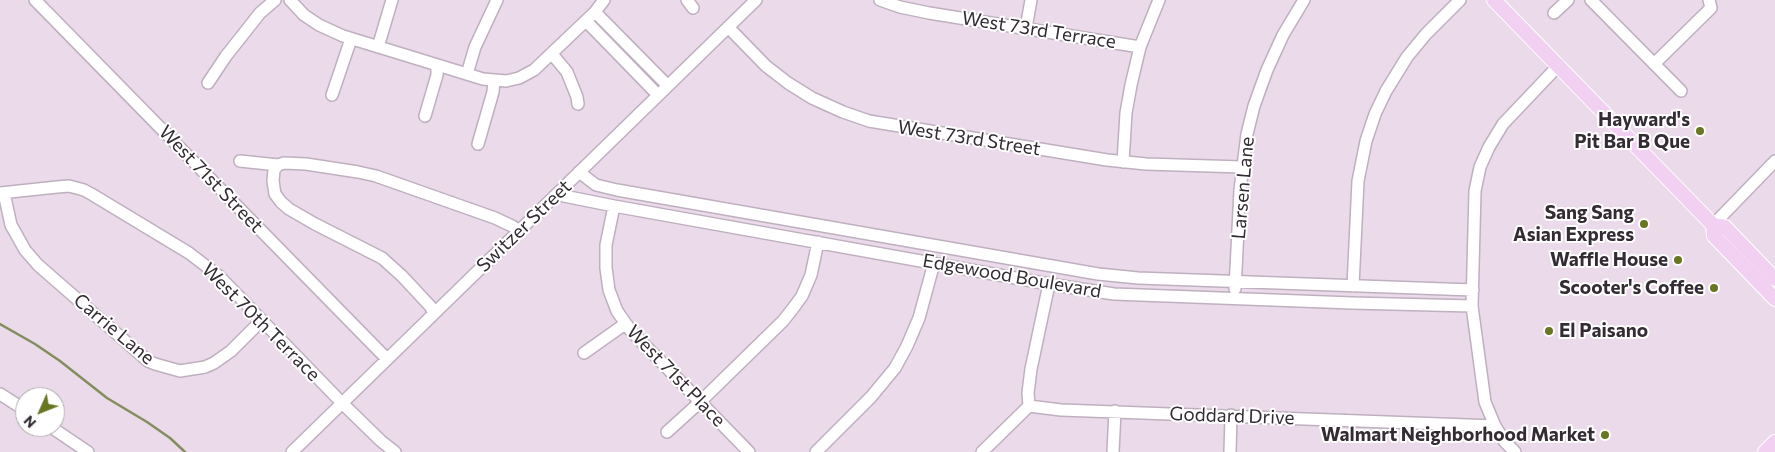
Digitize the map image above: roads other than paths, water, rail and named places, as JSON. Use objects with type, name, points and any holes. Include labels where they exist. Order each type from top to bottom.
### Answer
[{"type":"main road","points":[[1494,0],[1713,225],[1725,227],[1775,279]]},
{"type":"main road","points":[[1713,225],[1714,236],[1775,299]]},
{"type":"main road","points":[[1765,452],[1775,442]]},
{"type":"street","name":"West 71st Street","points":[[35,0],[387,359]]},
{"type":"street","points":[[208,84],[226,56],[260,13],[275,0]]},
{"type":"street","points":[[290,0],[304,15],[319,25],[351,39],[494,81],[506,81],[527,74],[552,54],[595,12],[604,0]]},
{"type":"street","points":[[378,47],[392,0]]},
{"type":"street","points":[[467,74],[475,48],[497,0]]},
{"type":"street","name":"Switzer Street","points":[[292,452],[756,0]]},
{"type":"street","name":"West 73rd Terrace","points":[[880,0],[919,11],[1140,47]]},
{"type":"street","points":[[1026,28],[1031,0]]},
{"type":"street","points":[[1123,162],[1126,112],[1130,85],[1140,47],[1159,0]]},
{"type":"street","name":"Larsen Lane","points":[[1234,298],[1242,167],[1254,106],[1267,70],[1283,35],[1304,0]]},
{"type":"street","points":[[1353,286],[1358,182],[1366,141],[1375,114],[1386,90],[1407,57],[1426,34],[1460,0]]},
{"type":"street","points":[[1554,13],[1568,0]]},
{"type":"street","points":[[1591,0],[1681,91]]},
{"type":"street","points":[[1654,64],[1711,8],[1709,0]]},
{"type":"street","points":[[595,12],[667,85]]},
{"type":"street","points":[[586,21],[658,94]]},
{"type":"street","name":"West 73rd Street","points":[[728,27],[766,66],[788,83],[812,98],[869,121],[1123,162],[1242,167]]},
{"type":"street","points":[[332,95],[351,39]]},
{"type":"street","points":[[552,54],[567,72],[578,104]]},
{"type":"street","points":[[425,116],[437,76],[437,65]]},
{"type":"street","points":[[1515,452],[1505,442],[1495,426],[1485,402],[1472,306],[1475,191],[1480,167],[1503,124],[1559,66]]},
{"type":"street","points":[[478,144],[493,92],[494,81]]},
{"type":"street","points":[[240,161],[278,165],[284,163],[306,164],[376,176],[495,218],[519,231]]},
{"type":"street","points":[[1713,225],[1775,161]]},
{"type":"street","points":[[278,165],[274,170],[273,181],[275,194],[281,202],[289,209],[315,224],[382,258],[396,270],[430,306],[434,313]]},
{"type":"street","name":"Edgewood Boulevard","points":[[579,172],[596,185],[617,190],[1073,271],[1138,278],[1473,290]]},
{"type":"street","name":"West 70th Terrace","points":[[2,193],[70,186],[94,195],[189,253],[219,276],[342,403],[395,452]]},
{"type":"street","name":"Edgewood Boulevard","points":[[559,192],[564,196],[614,206],[1114,294],[1472,306]]},
{"type":"street","name":"Carrie Lane","points":[[2,193],[11,225],[25,250],[38,265],[148,361],[180,371],[205,367],[231,351],[262,320]]},
{"type":"street","name":"West 71st Place","points":[[614,206],[606,245],[606,268],[609,290],[624,324],[749,452]]},
{"type":"street","points":[[666,432],[700,402],[794,307],[802,296],[811,275],[818,242]]},
{"type":"street","points":[[816,452],[872,397],[894,368],[920,318],[934,263]]},
{"type":"street","points":[[982,452],[1029,406],[1028,393],[1031,369],[1050,284]]},
{"type":"street","points":[[584,353],[624,324]]},
{"type":"street","points":[[0,394],[15,404]]},
{"type":"street","name":"Goddard Drive","points":[[1029,406],[1062,410],[1495,426]]},
{"type":"street","points":[[1113,452],[1115,411]]},
{"type":"street","points":[[1230,452],[1231,415]]},
{"type":"street","points":[[65,436],[88,452]]},
{"type":"waterway","points":[[0,324],[60,361],[107,398],[170,438],[185,452]]},
{"type":"place","name":"Hayward's Pit Bar B Que","points":[[1700,131]]},
{"type":"place","name":"Sang Sang Asian Express","points":[[1644,224]]},
{"type":"place","name":"Waffle House","points":[[1678,260]]},
{"type":"place","name":"Scooter's Coffee","points":[[1714,288]]},
{"type":"place","name":"El Paisano","points":[[1549,331]]},
{"type":"place","name":"Walmart Neighborhood Market","points":[[1605,435]]}]
